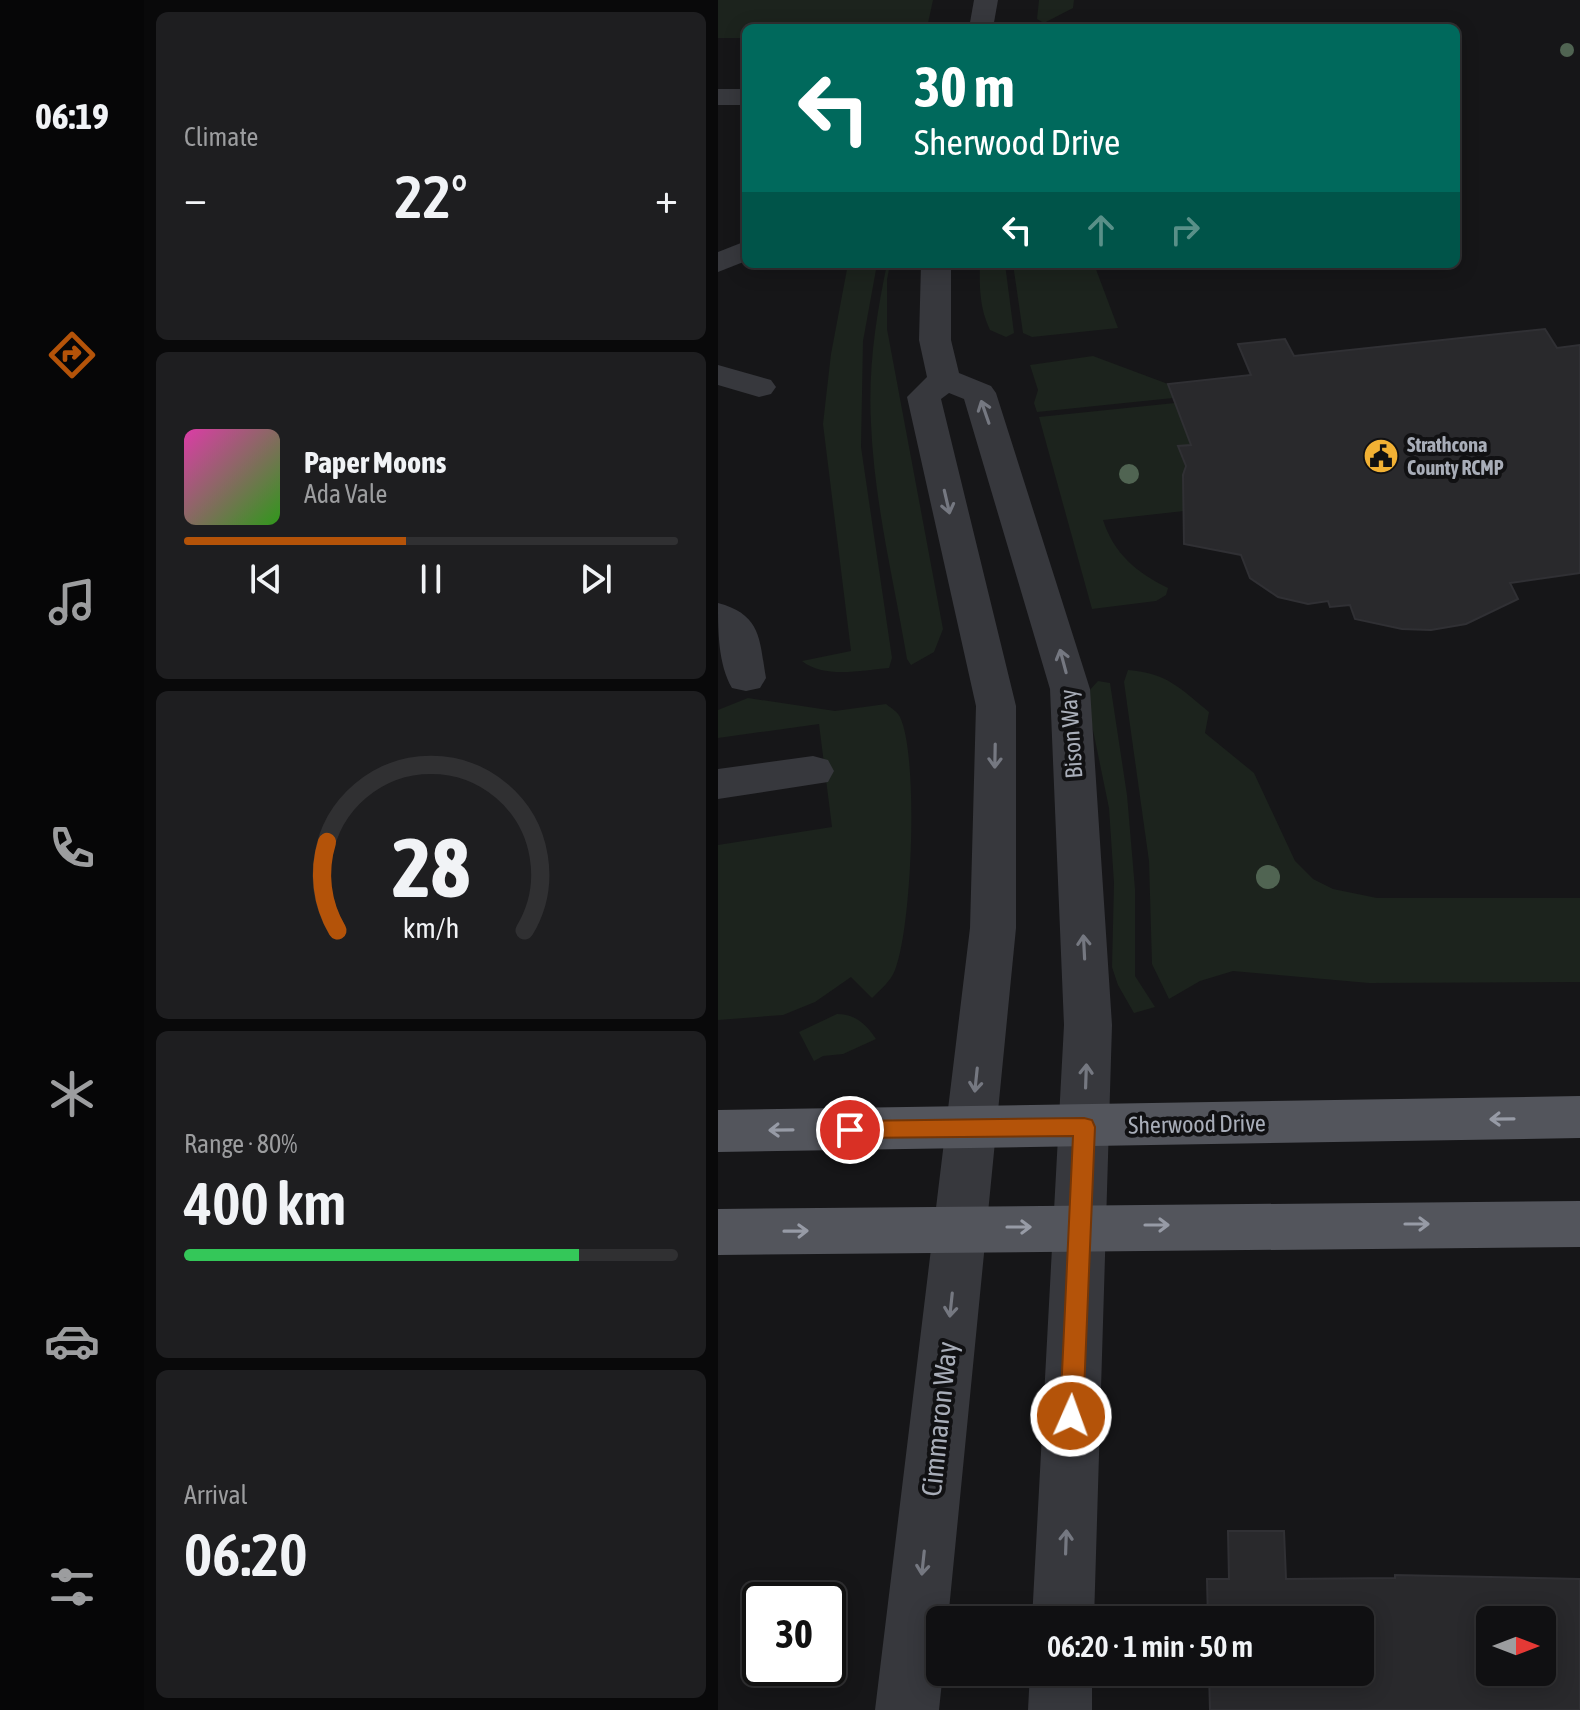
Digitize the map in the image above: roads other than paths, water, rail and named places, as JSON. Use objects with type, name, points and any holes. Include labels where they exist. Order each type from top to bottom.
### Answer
[{"type":"main road","name":"Sherwood Drive","points":[[718,1131],[1580,1117]]},
{"type":"main road","points":[[718,1232],[959,1227],[1580,1224]]},
{"type":"street","points":[[982,24],[986,0]]},
{"type":"street","points":[[718,97],[742,97]]},
{"type":"street","points":[[718,263],[742,252]]},
{"type":"street","points":[[936,268],[935,340],[944,379],[924,397],[996,706],[993,928],[971,1128]]},
{"type":"street","points":[[718,375],[759,387]]},
{"type":"street","name":"Bison Way","points":[[944,379],[979,393],[1070,689],[1088,1025],[1084,1127]]},
{"type":"street","points":[[718,616],[737,628],[746,678]]},
{"type":"street","points":[[718,784],[813,771]]},
{"type":"street","points":[[1064,1606],[1084,1127]]},
{"type":"street","name":"Cimmaron Way","points":[[907,1710],[971,1128]]},
{"type":"street","points":[[1060,1710],[1061,1686]]},
{"type":"place","name":"Strathcona County RCMP","points":[[1381,456]]}]
